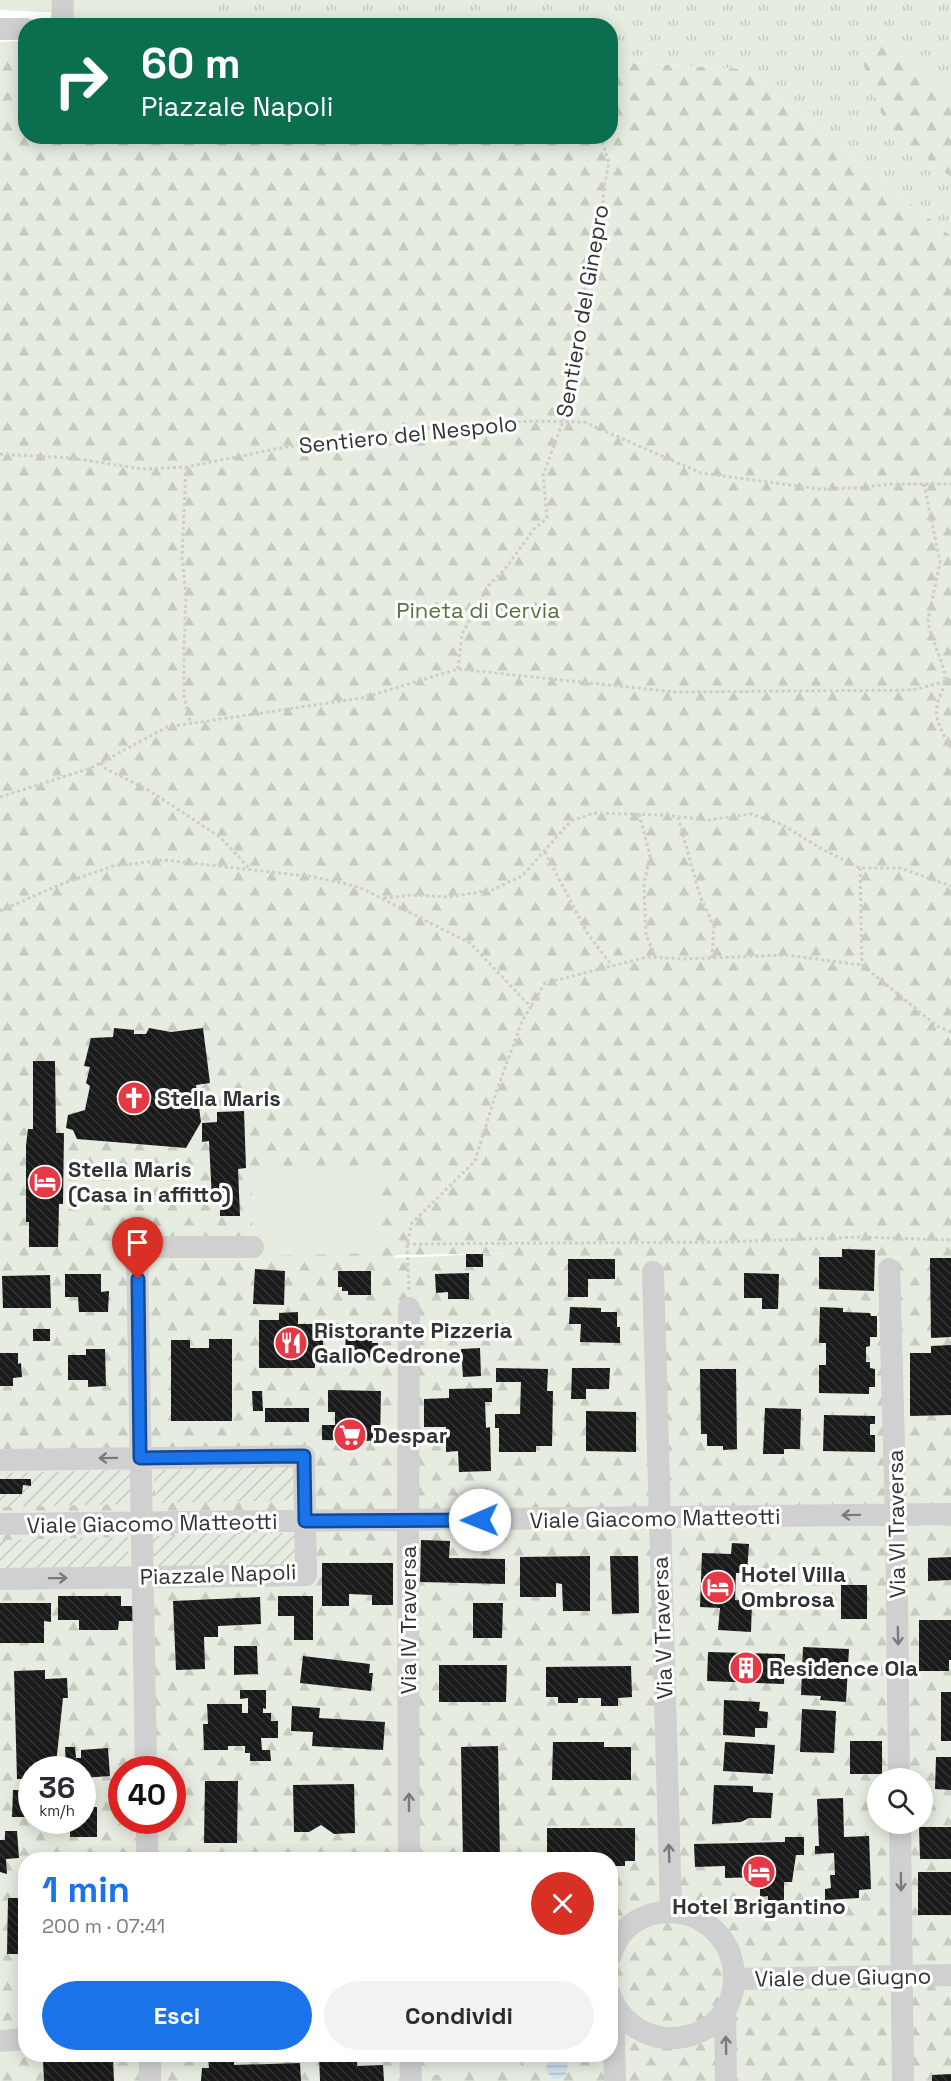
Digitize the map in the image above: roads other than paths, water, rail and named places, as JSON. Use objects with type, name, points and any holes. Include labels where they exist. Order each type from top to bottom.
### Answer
[{"type":"street","points":[[62,18],[63,0]]},
{"type":"street","points":[[0,28],[18,29]]},
{"type":"street","points":[[146,1756],[137,1247],[253,1247]]},
{"type":"street","name":"Via VI Traversa","points":[[890,1269],[899,1768]]},
{"type":"street","name":"Via V Traversa","points":[[653,1272],[671,1911]]},
{"type":"street","name":"Via IV Traversa","points":[[409,1308],[409,1852]]},
{"type":"street","name":"Piazzale Napoli","points":[[0,1460],[304,1456],[306,1575],[0,1579]]},
{"type":"street","name":"Viale Giacomo Matteotti","points":[[0,1524],[951,1514]]},
{"type":"street","points":[[147,1834],[147,1852]]},
{"type":"street","points":[[900,1834],[903,2081]]},
{"type":"street","points":[[618,1941],[630,1926],[649,1915],[671,1911],[691,1914],[710,1924],[724,1939],[732,1958],[735,1979],[732,1994],[716,2021],[704,2030],[689,2036],[667,2038],[645,2033],[632,2025],[618,2009]]},
{"type":"street","name":"Viale due Giugno","points":[[735,1979],[951,1975]]},
{"type":"street","points":[[725,2009],[726,2081]]},
{"type":"street","points":[[0,2041],[18,2040]]},
{"type":"street","points":[[150,2062],[150,2081]]},
{"type":"street","points":[[410,2062],[411,2081]]},
{"type":"street","points":[[614,2062],[615,2081]]},
{"type":"water","points":[[548,2062],[567,2062],[567,2072],[561,2078],[553,2079],[546,2065]]},
{"type":"place","name":"Stella Maris","points":[[134,1098]]},
{"type":"place","name":"Stella Maris (Casa in affitto)","points":[[45,1182]]},
{"type":"place","name":"Ristorante Pizzeria Gallo Cedrone","points":[[291,1343]]},
{"type":"place","name":"Despar","points":[[350,1435]]},
{"type":"place","name":"Hotel Villa Ombrosa","points":[[718,1587]]},
{"type":"place","name":"Residence Ola","points":[[746,1668]]},
{"type":"place","name":"Hotel Brigantino","points":[[759,1872]]},
{"type":"park label","name":"Pineta di Cervia","points":[[478,610]]}]
